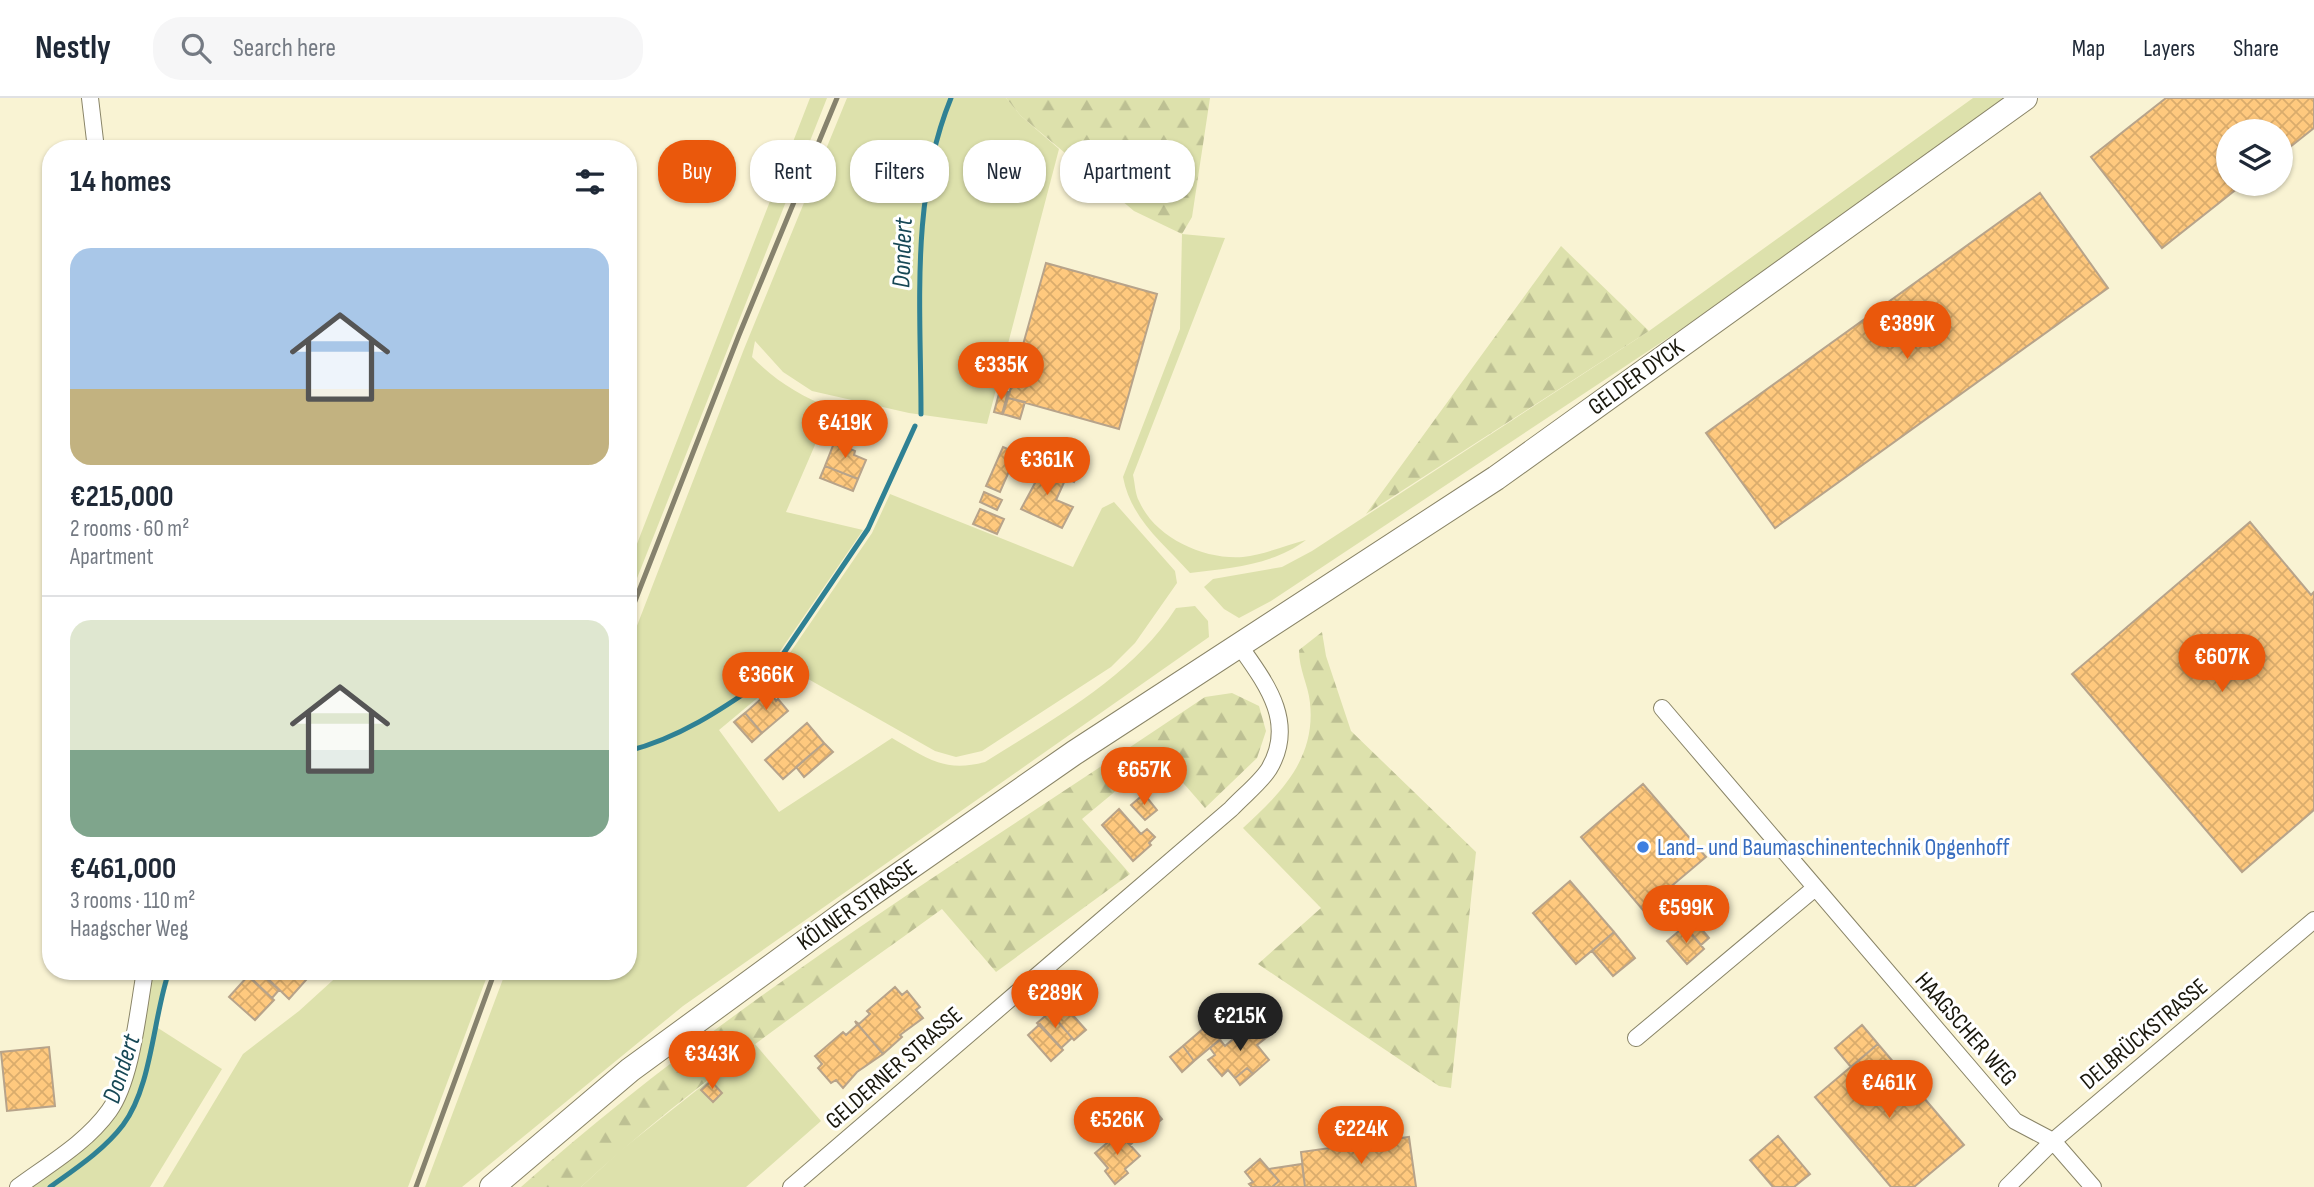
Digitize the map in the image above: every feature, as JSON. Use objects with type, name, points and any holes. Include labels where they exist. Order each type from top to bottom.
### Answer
[{"type":"main road","name":"GELDER DYCK","points":[[1238,645],[1496,478],[2025,98]]},
{"type":"main road","name":"KÖLNER STRASSE","points":[[492,1187],[630,1070],[850,909],[1074,753],[1238,645]]},
{"type":"street","points":[[90,98],[95,140]]},
{"type":"street","name":"GELDERNER STRASSE","points":[[791,1187],[1231,808],[1268,771],[1281,736],[1279,714],[1272,694],[1238,645]]},
{"type":"street","name":"HAAGSCHER WEG","points":[[1662,708],[2015,1121],[2053,1141],[2093,1187]]},
{"type":"street","points":[[1636,1038],[1815,888]]},
{"type":"street","name":"DELBRÜCKSTRASSE","points":[[2007,1187],[2053,1141],[2314,920]]},
{"type":"street","points":[[18,1187],[79,1142],[110,1110],[129,1063],[143,980]]},
{"type":"green space","points":[[810,98],[827,98],[810,140],[794,140]]},
{"type":"green space","points":[[847,98],[1006,98],[1021,116],[1059,149],[1046,199],[1046,140],[963,140],[963,203],[1045,203],[987,424],[909,413],[812,391],[783,372],[755,341],[752,357],[761,366],[789,387],[831,408],[786,512],[863,530],[774,660],[783,663],[872,533],[890,494],[1073,567],[1102,508],[1114,502],[1175,571],[1177,583],[1135,643],[1111,667],[982,751],[956,757],[935,751],[787,667],[784,676],[719,730],[779,812],[892,738],[936,762],[947,765],[985,762],[1090,695],[1114,676],[1158,633],[1176,608],[1195,606],[1208,621],[1209,637],[683,1006],[462,1187],[425,1187],[503,980],[637,980],[637,626],[744,349],[804,203],[836,203],[836,140],[830,140]]},
{"type":"green space","points":[[1006,98],[1210,98],[1195,197],[1195,140],[1060,140],[1060,149],[1021,116]]},
{"type":"green space","points":[[1973,98],[2004,98],[1689,324],[1271,601],[1239,618],[1224,609],[1204,587],[1213,579],[1282,567],[1312,551],[1649,331]]},
{"type":"green space","points":[[769,203],[785,203],[637,578],[637,544]]},
{"type":"green space","points":[[1124,203],[1194,203],[1192,217],[1182,234],[1134,211]]},
{"type":"green space","points":[[1182,234],[1225,238],[1133,475],[1138,498],[1146,514],[1169,536],[1182,544],[1213,555],[1251,556],[1306,540],[1265,560],[1190,573],[1141,518],[1133,506],[1123,477],[1180,329]]},
{"type":"green space","points":[[1561,246],[1649,331],[1366,514]]},
{"type":"green space","points":[[1322,632],[1326,656],[1351,731],[1476,852],[1451,1088],[1439,1086],[1258,964],[1321,908],[1243,828],[1282,788],[1301,758],[1310,723],[1310,703],[1299,650]]},
{"type":"green space","points":[[1232,693],[1259,706],[1266,731],[1257,758],[1205,808],[1159,755],[1082,819],[1130,874],[996,972],[942,909],[712,1077],[581,1187],[521,1187],[683,1054],[854,931],[1205,697]]},
{"type":"green space","points":[[148,980],[170,980],[160,1006],[158,1028],[222,1069],[150,1187],[27,1187],[110,1116]]},
{"type":"green space","points":[[333,980],[486,980],[408,1187],[163,1187],[243,1054],[299,1011]]},
{"type":"green space","points":[[755,1044],[821,1121],[746,1187],[581,1187],[620,1151]]},
{"type":"building","points":[[2166,98],[2314,98],[2314,128],[2293,145],[2293,119],[2216,119],[2216,196],[2228,196],[2162,248],[2091,157]]},
{"type":"building","points":[[2040,193],[2108,288],[1775,528],[1706,433]]},
{"type":"building","points":[[1046,263],[1157,294],[1119,429],[1008,398]]},
{"type":"building","points":[[1000,390],[1008,392],[1002,414],[994,412]]},
{"type":"building","points":[[1008,398],[1025,402],[1020,419],[1003,414]]},
{"type":"building","points":[[836,438],[848,443],[846,447],[855,451],[854,455],[866,460],[858,479],[825,466]]},
{"type":"building","points":[[1003,447],[1017,453],[1000,492],[986,486]]},
{"type":"building","points":[[1073,452],[1085,457],[1074,482],[1063,477]]},
{"type":"building","points":[[1033,464],[1066,478],[1056,500],[1073,507],[1062,528],[1021,509],[1035,483],[1026,479]]},
{"type":"building","points":[[825,466],[858,479],[853,491],[820,478]]},
{"type":"building","points":[[984,492],[1002,500],[997,510],[980,502]]},
{"type":"building","points":[[980,509],[1004,519],[997,534],[973,524]]},
{"type":"building","points":[[2250,522],[2311,595],[2314,592],[2314,810],[2242,872],[2072,674]]},
{"type":"building","points":[[770,691],[776,701],[778,699],[788,711],[762,733],[745,713]]},
{"type":"building","points":[[745,713],[762,733],[752,742],[734,722]]},
{"type":"building","points":[[807,723],[824,743],[783,779],[765,760]]},
{"type":"building","points":[[824,743],[833,752],[804,777],[796,767]]},
{"type":"building","name":"Land- und Baumaschinentechnik Opgenhoff","points":[[1643,784],[1706,857],[1643,910],[1581,837]]},
{"type":"building","points":[[1144,794],[1157,810],[1145,820],[1131,805]]},
{"type":"building","points":[[1119,809],[1141,834],[1147,829],[1155,837],[1149,843],[1151,845],[1133,861],[1102,825]]},
{"type":"building","points":[[1570,881],[1614,932],[1576,964],[1533,913]]},
{"type":"building","points":[[1693,919],[1709,938],[1701,945],[1685,926]]},
{"type":"building","points":[[1685,926],[1704,949],[1687,964],[1667,941]]},
{"type":"building","points":[[1614,932],[1635,958],[1613,976],[1592,951]]},
{"type":"building","points":[[244,980],[252,980],[274,1000],[255,1020],[229,997]]},
{"type":"building","points":[[253,980],[268,980],[279,990],[272,998]]},
{"type":"building","points":[[269,980],[306,980],[289,999]]},
{"type":"building","points":[[895,987],[902,995],[907,991],[920,1007],[916,1010],[923,1018],[900,1035],[902,1037],[883,1054],[855,1021],[859,1024],[870,1014],[867,1011]]},
{"type":"building","points":[[1063,1004],[1086,1030],[1074,1040],[1051,1014]]},
{"type":"building","points":[[1050,1012],[1072,1038],[1061,1048],[1037,1023]]},
{"type":"building","points":[[855,1021],[883,1054],[857,1072],[843,1088],[836,1080],[831,1083],[818,1068],[822,1064],[815,1056],[843,1032],[846,1035],[857,1025]]},
{"type":"building","points":[[1254,1021],[1267,1037],[1257,1045],[1269,1060],[1253,1074],[1247,1068],[1235,1078],[1228,1070],[1222,1076],[1208,1060],[1215,1055],[1210,1048],[1220,1040],[1225,1046]]},
{"type":"building","points":[[1211,1022],[1224,1036],[1194,1061],[1183,1046]]},
{"type":"building","points":[[1040,1024],[1063,1050],[1051,1061],[1028,1035]]},
{"type":"building","points":[[1862,1025],[1878,1044],[1851,1067],[1835,1048]]},
{"type":"building","points":[[1878,1044],[1964,1145],[1914,1187],[1891,1187],[1815,1097]]},
{"type":"building","points":[[1183,1046],[1194,1061],[1182,1072],[1170,1057]]},
{"type":"building","points":[[49,1047],[55,1106],[7,1111],[1,1052]]},
{"type":"building","points":[[1247,1068],[1253,1074],[1240,1085],[1235,1078]]},
{"type":"building","points":[[711,1081],[722,1093],[713,1102],[701,1090]]},
{"type":"building","points":[[1147,1101],[1162,1119],[1144,1134],[1129,1116]]},
{"type":"building","points":[[1130,1118],[1143,1133],[1130,1145],[1116,1130]]},
{"type":"building","points":[[1119,1133],[1140,1156],[1125,1169],[1128,1173],[1115,1184],[1105,1171],[1108,1168],[1095,1153]]},
{"type":"building","points":[[1778,1136],[1810,1174],[1794,1187],[1773,1187],[1750,1160]]},
{"type":"building","points":[[1409,1137],[1416,1187],[1305,1187],[1301,1152]]},
{"type":"building","points":[[1260,1159],[1279,1181],[1272,1187],[1252,1187],[1249,1184],[1253,1182],[1245,1172]]},
{"type":"building","points":[[1302,1164],[1305,1187],[1272,1187],[1279,1181],[1269,1169]]},
{"type":"waterway","name":"Dondert","points":[[921,414],[920,294],[923,214],[938,136],[951,98]]},
{"type":"waterway","name":"Dondert","points":[[777,663],[868,529],[915,426]]},
{"type":"waterway","name":"Dondert","points":[[637,748],[665,739],[699,722],[764,680],[770,673]]},
{"type":"waterway","name":"Dondert","points":[[50,1187],[107,1143],[133,1109],[146,1072],[167,980]]},
{"type":"railway","points":[[637,596],[739,335],[837,98]]},
{"type":"railway","points":[[416,1187],[492,980]]},
{"type":"place","name":"Land- und Baumaschinentechnik Opgenhoff","points":[[1643,847]]}]
